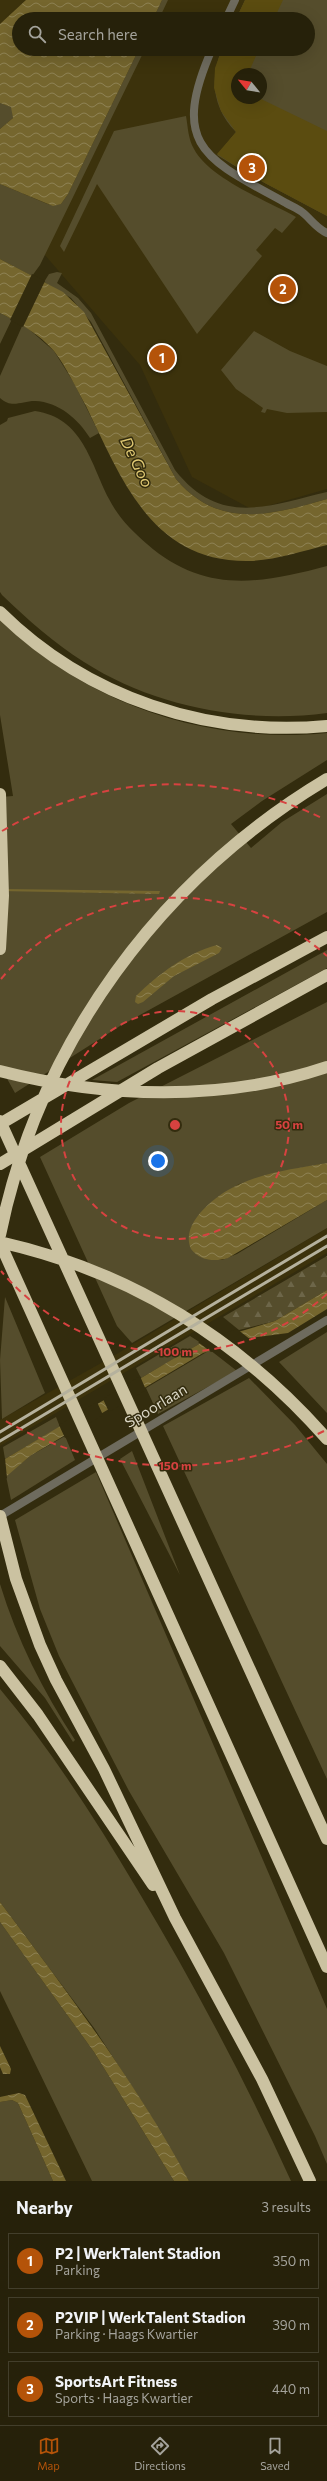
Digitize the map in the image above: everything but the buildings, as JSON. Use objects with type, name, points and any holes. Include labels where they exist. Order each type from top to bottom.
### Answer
[{"type":"highway","points":[[0,612],[39,646],[78,673],[107,688],[150,706],[192,718],[232,725],[286,729],[327,726]]},
{"type":"highway","points":[[0,1235],[12,1185],[32,1124],[57,1067],[90,1009],[131,950],[151,925],[203,872],[243,837],[284,806],[327,779]]},
{"type":"highway","points":[[0,794],[4,896],[0,949]]},
{"type":"highway","points":[[327,938],[212,999],[0,1122],[327,1839]]},
{"type":"highway","points":[[0,1164],[158,1068],[327,975]]},
{"type":"highway","points":[[0,1072],[77,1087],[159,1092],[240,1086],[327,1067]]},
{"type":"highway","points":[[0,1242],[327,1967]]},
{"type":"highway","points":[[0,1242],[80,1265],[133,1287],[179,1312],[248,1361],[287,1396],[327,1439]]},
{"type":"highway","points":[[0,1516],[16,1579],[36,1634],[56,1680],[104,1769],[176,1918],[262,2079],[310,2181]]},
{"type":"highway","points":[[0,1666],[51,1734],[176,1918]]},
{"type":"street","points":[[229,12],[235,0]]},
{"type":"street","points":[[209,56],[199,83],[194,111],[195,126],[203,148],[226,170],[300,210],[317,227],[327,233]]},
{"type":"street","name":"Spoorlaan","points":[[0,1516],[327,1320]]},
{"type":"shaded area","points":[[0,0],[327,0],[327,489],[253,510],[192,477],[140,365],[44,254],[0,234]]},
{"type":"shaded area","points":[[327,1228],[327,1253],[0,1446],[0,1420],[110,1358]]},
{"type":"green space","points":[[162,0],[168,0],[162,12],[156,12]]},
{"type":"green space","points":[[245,0],[327,0],[327,216],[248,174],[217,155],[236,132],[222,114],[218,104],[215,71],[219,56],[315,56],[315,12],[239,12]]},
{"type":"green space","points":[[136,56],[142,56],[40,265],[32,276],[0,259],[0,184],[50,205],[61,204],[68,194]]},
{"type":"green space","points":[[0,103],[12,107],[13,118],[0,129]]},
{"type":"green space","points":[[186,116],[189,137],[192,145],[202,160],[212,170],[240,188],[296,217],[282,233],[275,228],[256,250],[262,256],[197,334],[97,184],[64,252],[60,246],[114,131]]},
{"type":"green space","points":[[57,272],[62,273],[57,283],[78,298],[91,313],[175,470],[192,488],[209,499],[227,506],[245,508],[264,506],[327,492],[327,499],[286,510],[247,514],[228,512],[210,506],[193,495],[176,479],[91,322],[71,298],[44,282],[49,274]]},
{"type":"green space","points":[[0,313],[12,319],[0,344]]},
{"type":"green space","points":[[23,324],[54,351],[74,383],[99,433],[90,438],[74,418],[60,408],[44,402],[30,401],[13,404],[0,398],[0,376]]},
{"type":"green space","points":[[254,331],[290,351],[327,366],[327,412],[287,413],[267,409],[265,413],[261,412],[263,408],[236,389],[221,370]]},
{"type":"green space","points":[[35,411],[51,415],[64,422],[74,432],[90,457],[109,499],[117,512],[136,534],[168,560],[190,571],[211,578],[233,580],[256,580],[279,577],[327,566],[327,713],[296,716],[233,714],[170,701],[111,678],[84,662],[42,631],[2,595],[0,592],[0,425],[7,421],[8,418]]},
{"type":"green space","points":[[0,619],[34,649],[70,674],[109,696],[151,712],[194,725],[238,732],[282,735],[327,733],[327,760],[262,801],[231,824],[251,848],[282,822],[327,794],[327,912],[120,1026],[15,1093],[0,1066],[0,797],[13,796],[0,715]]},
{"type":"green space","points":[[327,950],[327,968],[117,1082],[92,1080]]},
{"type":"green space","points":[[327,1002],[327,1163],[292,1170],[239,1184],[213,1201],[205,1259],[222,1260],[237,1254],[327,1200],[327,1228],[132,1343],[117,1326],[40,1157],[129,1103]]},
{"type":"green space","points":[[327,1256],[327,1290],[275,1321],[239,1330],[223,1317]]},
{"type":"green space","points":[[5,1297],[45,1393],[2,1419],[0,1360]]},
{"type":"green space","points":[[327,1332],[327,1413],[279,1362]]},
{"type":"green space","points":[[190,1336],[201,1343],[141,1378],[136,1368]]},
{"type":"green space","points":[[210,1350],[237,1371],[158,1414],[146,1388]]},
{"type":"green space","points":[[249,1378],[295,1425],[327,1464],[327,1779],[163,1426]]},
{"type":"green space","points":[[56,1417],[60,1427],[5,1459],[3,1447]]},
{"type":"green space","points":[[65,1436],[75,1460],[11,1500],[6,1476],[30,1456]]},
{"type":"green space","points":[[132,1451],[180,1575],[120,1459]]},
{"type":"green space","points":[[96,1472],[327,2009],[327,2164],[315,2136],[224,1953],[129,1791],[59,1656],[40,1609],[15,1520]]},
{"type":"green space","points":[[0,1584],[14,1625],[32,1665],[52,1703],[75,1740],[73,1742],[45,1698],[0,1646]]},
{"type":"green space","points":[[0,1689],[38,1737],[73,1786],[106,1837],[179,1960],[256,2106],[291,2181],[189,2181],[146,2108],[94,2028],[0,1902]]},
{"type":"green space","points":[[0,1922],[94,2052],[174,2181],[92,2181],[0,1991]]},
{"type":"green space","points":[[12,2100],[18,2103],[53,2181],[0,2181],[0,2102]]},
{"type":"water","points":[[26,0],[162,0],[156,12],[13,12]]},
{"type":"water","points":[[12,13],[12,56],[136,56],[68,194],[61,204],[53,206],[0,184],[0,129],[13,118],[11,107],[0,103],[0,24]]},
{"type":"water","name":"De Goo","points":[[0,259],[63,292],[84,312],[176,479],[193,495],[210,506],[228,512],[247,514],[286,510],[327,499],[327,545],[279,557],[250,561],[216,558],[188,548],[165,532],[145,512],[128,488],[113,462],[71,378],[54,351],[29,329],[0,313]]},
{"type":"water","points":[[0,889],[160,891],[159,894],[0,891]]},
{"type":"water","points":[[217,945],[222,948],[219,953],[174,976],[143,1002],[138,1004],[135,1002],[136,996],[174,965],[194,954]]},
{"type":"water","points":[[327,1163],[327,1200],[228,1258],[208,1260],[199,1256],[191,1249],[189,1239],[190,1229],[195,1219],[221,1194],[231,1188],[261,1176]]},
{"type":"water","points":[[327,1290],[327,1309],[288,1333],[250,1338],[203,1353],[30,1456],[0,1482],[0,1464],[5,1459],[173,1359],[201,1343],[275,1321]]},
{"type":"water","points":[[0,1902],[124,2073],[147,2108],[189,2181],[174,2181],[94,2052],[0,1922]]},
{"type":"water","points":[[0,2046],[11,2069],[10,2074],[3,2074],[0,2067]]},
{"type":"water","points":[[19,2093],[25,2095],[66,2181],[53,2181],[18,2103],[12,2100],[0,2102],[0,2097]]},
{"type":"pier","points":[[32,274],[45,281],[23,327],[10,320]]},
{"type":"pier","points":[[237,1329],[251,1340],[211,1352],[198,1342]]},
{"type":"pier","points":[[140,1376],[146,1390],[109,1412],[103,1399]]},
{"type":"pier","points":[[97,1402],[103,1415],[65,1438],[59,1425]]},
{"type":"pier","points":[[5,1458],[7,1478],[0,1484],[0,1462]]},
{"type":"railway","points":[[0,1432],[327,1236]]},
{"type":"railway","points":[[0,1441],[327,1246]]},
{"type":"place","name":"SportsArt Fitness","points":[[252,168]]},
{"type":"place","name":"P2VIP | WerkTalent Stadion","points":[[283,289]]},
{"type":"place","name":"P2 | WerkTalent Stadion","points":[[162,358]]}]
